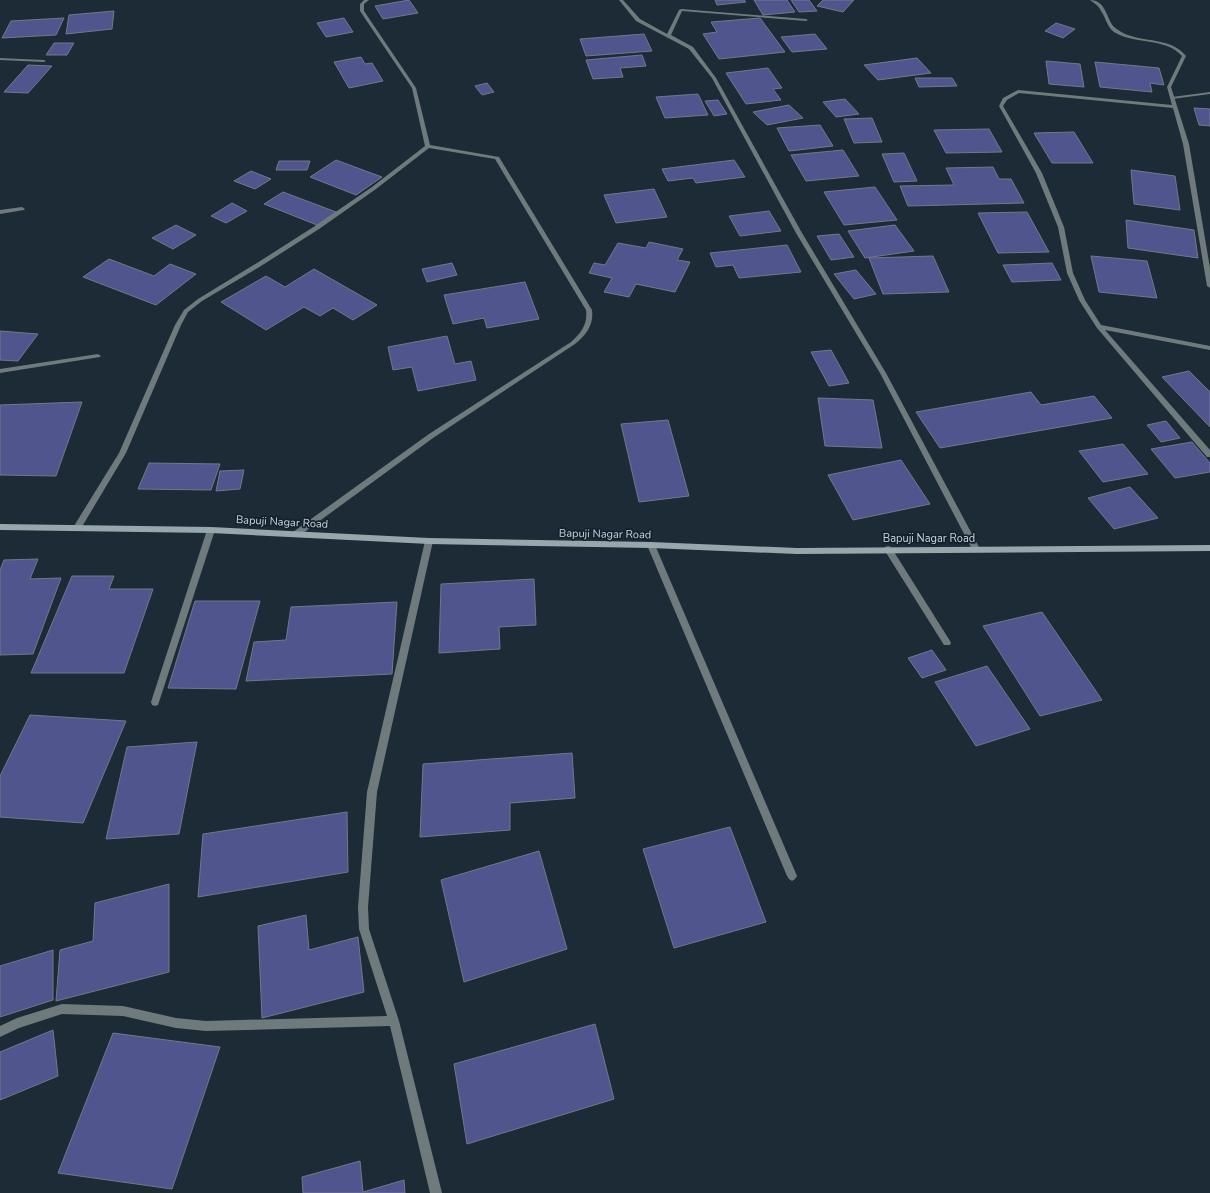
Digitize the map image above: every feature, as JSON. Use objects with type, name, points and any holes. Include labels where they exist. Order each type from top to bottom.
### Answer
[{"type":"street","points":[[367,0],[362,4],[362,11],[414,88],[428,146]]},
{"type":"street","points":[[621,0],[638,20],[692,48],[714,78],[799,233],[883,373],[976,549]]},
{"type":"street","points":[[1092,0],[1102,8],[1110,25],[1116,31],[1170,46],[1181,51],[1184,56],[1169,87],[1186,144],[1210,286]]},
{"type":"street","points":[[668,36],[681,10],[806,20]]},
{"type":"street","points":[[0,60],[44,61]]},
{"type":"street","points":[[1175,107],[1018,91],[1005,99],[1001,106],[1039,173],[1061,227],[1070,273],[1082,300],[1100,327],[1210,455]]},
{"type":"street","points":[[1172,98],[1210,94]]},
{"type":"street","points":[[77,528],[122,453],[178,325],[186,311],[200,300],[327,223],[385,181],[428,146],[497,158],[588,310],[590,317],[585,331],[572,343],[431,436],[296,534]]},
{"type":"street","points":[[0,212],[22,209]]},
{"type":"street","points":[[1100,327],[1210,348]]},
{"type":"street","points":[[0,371],[98,356]]},
{"type":"street","name":"Bapuji Nagar Road","points":[[0,527],[211,530],[429,541],[651,545],[797,551],[888,549],[1210,548]]},
{"type":"street","points":[[155,702],[211,530]]},
{"type":"street","points":[[429,541],[372,792],[363,907],[364,929],[394,1021],[436,1193]]},
{"type":"street","points":[[651,545],[792,876]]},
{"type":"street","points":[[888,549],[946,642]]},
{"type":"street","points":[[0,1032],[17,1024],[62,1009],[123,1011],[176,1023],[206,1026],[394,1021]]},
{"type":"building","points":[[409,0],[418,13],[383,19],[375,6]]},
{"type":"building","points":[[715,0],[744,0],[746,2],[717,5]]},
{"type":"building","points":[[754,0],[787,0],[795,12],[763,15]]},
{"type":"building","points":[[791,0],[809,0],[817,11],[799,12]]},
{"type":"building","points":[[823,0],[854,0],[843,12],[817,6]]},
{"type":"building","points":[[114,11],[112,29],[66,34],[69,15]]},
{"type":"building","points":[[64,18],[56,35],[2,38],[11,21]]},
{"type":"building","points":[[344,18],[353,32],[326,37],[317,23]]},
{"type":"building","points":[[760,18],[785,52],[719,59],[703,34],[717,32],[711,22]]},
{"type":"building","points":[[1056,23],[1075,29],[1063,38],[1045,31]]},
{"type":"building","points":[[644,34],[652,51],[586,56],[580,39]]},
{"type":"building","points":[[815,34],[827,49],[792,52],[781,37]]},
{"type":"building","points":[[54,43],[74,43],[67,55],[46,55]]},
{"type":"building","points":[[642,55],[646,66],[620,68],[623,77],[593,79],[586,60]]},
{"type":"building","points":[[361,57],[365,64],[372,63],[383,81],[349,88],[334,62]]},
{"type":"building","points":[[917,58],[931,73],[878,80],[864,65]]},
{"type":"building","points":[[1046,61],[1080,64],[1084,87],[1049,84]]},
{"type":"building","points":[[1095,62],[1159,68],[1164,85],[1150,83],[1152,92],[1100,87]]},
{"type":"building","points":[[28,65],[52,66],[28,93],[4,92]]},
{"type":"building","points":[[768,68],[782,88],[773,89],[781,100],[746,104],[726,73]]},
{"type":"building","points":[[915,78],[952,78],[957,86],[919,87]]},
{"type":"building","points":[[487,83],[494,92],[482,95],[475,86]]},
{"type":"building","points":[[698,94],[708,115],[665,118],[656,97]]},
{"type":"building","points":[[845,99],[859,114],[836,117],[823,102]]},
{"type":"building","points":[[718,100],[727,114],[714,116],[705,101]]},
{"type":"building","points":[[789,105],[803,118],[767,125],[753,112]]},
{"type":"building","points":[[1194,108],[1210,109],[1210,126],[1199,125]]},
{"type":"building","points":[[872,118],[882,142],[854,143],[844,119]]},
{"type":"building","points":[[820,125],[833,146],[789,151],[777,128]]},
{"type":"building","points":[[989,129],[1002,152],[946,153],[934,130]]},
{"type":"building","points":[[1074,132],[1093,163],[1052,163],[1034,133]]},
{"type":"building","points":[[843,150],[859,176],[806,181],[791,155]]},
{"type":"building","points":[[904,153],[917,181],[894,182],[882,154]]},
{"type":"building","points":[[336,160],[382,177],[356,195],[310,177]]},
{"type":"building","points":[[734,160],[745,177],[696,183],[693,178],[668,181],[662,169]]},
{"type":"building","points":[[279,161],[310,161],[307,170],[276,170]]},
{"type":"building","points":[[993,167],[999,179],[1011,179],[1024,203],[908,206],[900,186],[954,185],[946,168]]},
{"type":"building","points":[[1131,170],[1175,176],[1180,210],[1134,204]]},
{"type":"building","points":[[251,171],[271,179],[255,189],[234,181]]},
{"type":"building","points":[[875,187],[897,220],[844,225],[824,192]]},
{"type":"building","points":[[654,189],[667,217],[616,223],[604,195]]},
{"type":"building","points":[[283,192],[336,212],[317,225],[264,204]]},
{"type":"building","points":[[232,203],[247,211],[226,223],[211,216]]},
{"type":"building","points":[[769,211],[781,231],[740,236],[729,216]]},
{"type":"building","points":[[1027,212],[1049,252],[998,253],[978,213]]},
{"type":"building","points":[[1126,220],[1194,230],[1198,258],[1128,248]]},
{"type":"building","points":[[176,225],[196,235],[173,249],[152,238]]},
{"type":"building","points":[[895,225],[914,251],[865,258],[848,231]]},
{"type":"building","points":[[839,234],[854,257],[831,260],[817,236]]},
{"type":"building","points":[[649,242],[683,249],[677,260],[690,262],[675,292],[636,284],[629,297],[604,292],[612,278],[589,273],[594,263],[605,265],[618,243],[646,248]]},
{"type":"building","points":[[787,245],[801,272],[739,278],[733,265],[716,267],[710,253]]},
{"type":"building","points":[[933,256],[949,292],[883,294],[869,258]]},
{"type":"building","points":[[1091,256],[1147,261],[1157,298],[1099,292]]},
{"type":"building","points":[[109,259],[154,276],[170,264],[196,274],[156,305],[83,277]]},
{"type":"building","points":[[452,263],[457,275],[427,282],[422,269]]},
{"type":"building","points":[[1052,263],[1061,280],[1012,282],[1003,265]]},
{"type":"building","points":[[314,269],[377,305],[353,320],[333,308],[320,316],[304,307],[266,330],[221,302],[266,276],[285,287]]},
{"type":"building","points":[[856,270],[876,294],[854,299],[834,274]]},
{"type":"building","points":[[525,282],[539,319],[487,328],[484,318],[453,324],[444,295]]},
{"type":"building","points":[[0,331],[38,334],[18,361],[0,360]]},
{"type":"building","points":[[447,336],[455,364],[471,361],[476,380],[418,391],[412,367],[393,370],[388,347]]},
{"type":"building","points":[[831,350],[849,383],[829,386],[811,352]]},
{"type":"building","points":[[1189,371],[1210,392],[1210,427],[1162,377]]},
{"type":"building","points":[[1031,392],[1041,405],[1094,396],[1112,418],[940,448],[916,412]]},
{"type":"building","points":[[818,398],[873,400],[882,448],[825,446]]},
{"type":"building","points":[[82,402],[56,476],[0,475],[0,405]]},
{"type":"building","points":[[668,420],[689,496],[639,502],[621,424]]},
{"type":"building","points":[[1166,421],[1180,438],[1161,442],[1147,425]]},
{"type":"building","points":[[1192,442],[1210,463],[1210,472],[1175,478],[1151,449]]},
{"type":"building","points":[[1123,444],[1148,474],[1103,482],[1079,451]]},
{"type":"building","points":[[901,460],[930,504],[853,520],[828,475]]},
{"type":"building","points":[[149,463],[220,464],[211,490],[138,489]]},
{"type":"building","points":[[244,470],[240,489],[216,491],[220,471]]},
{"type":"building","points":[[1130,487],[1158,518],[1114,529],[1088,498]]},
{"type":"building","points":[[38,559],[30,579],[61,578],[33,654],[0,655],[0,570],[4,560]]},
{"type":"building","points":[[72,576],[114,576],[109,589],[153,589],[124,673],[31,673]]},
{"type":"building","points":[[534,579],[536,625],[499,627],[500,649],[439,653],[441,584]]},
{"type":"building","points":[[195,601],[260,601],[236,689],[168,688]]},
{"type":"building","points":[[397,602],[392,674],[246,681],[254,642],[286,640],[291,607]]},
{"type":"building","points":[[1042,612],[1102,700],[1040,716],[983,626]]},
{"type":"building","points":[[932,650],[946,670],[922,678],[908,658]]},
{"type":"building","points":[[987,666],[1030,729],[976,746],[935,682]]},
{"type":"building","points":[[30,715],[126,721],[83,823],[0,817],[0,776]]},
{"type":"building","points":[[197,742],[179,834],[106,839],[127,747]]},
{"type":"building","points":[[572,753],[575,798],[510,803],[510,830],[420,837],[423,764]]},
{"type":"building","points":[[347,812],[348,872],[198,897],[203,834]]},
{"type":"building","points":[[730,827],[766,922],[674,948],[643,849]]},
{"type":"building","points":[[539,851],[567,949],[464,982],[441,880]]},
{"type":"building","points":[[169,884],[169,972],[56,1001],[60,950],[93,941],[95,903]]},
{"type":"building","points":[[306,915],[309,950],[358,937],[364,992],[262,1018],[258,926]]},
{"type":"building","points":[[53,950],[53,1000],[0,1017],[0,966]]},
{"type":"building","points":[[595,1024],[614,1099],[467,1144],[454,1064]]},
{"type":"building","points":[[53,1030],[58,1076],[0,1100],[0,1052]]},
{"type":"building","points":[[113,1033],[220,1047],[172,1189],[58,1173]]},
{"type":"building","points":[[360,1161],[363,1192],[404,1180],[405,1193],[303,1193],[302,1177]]}]
